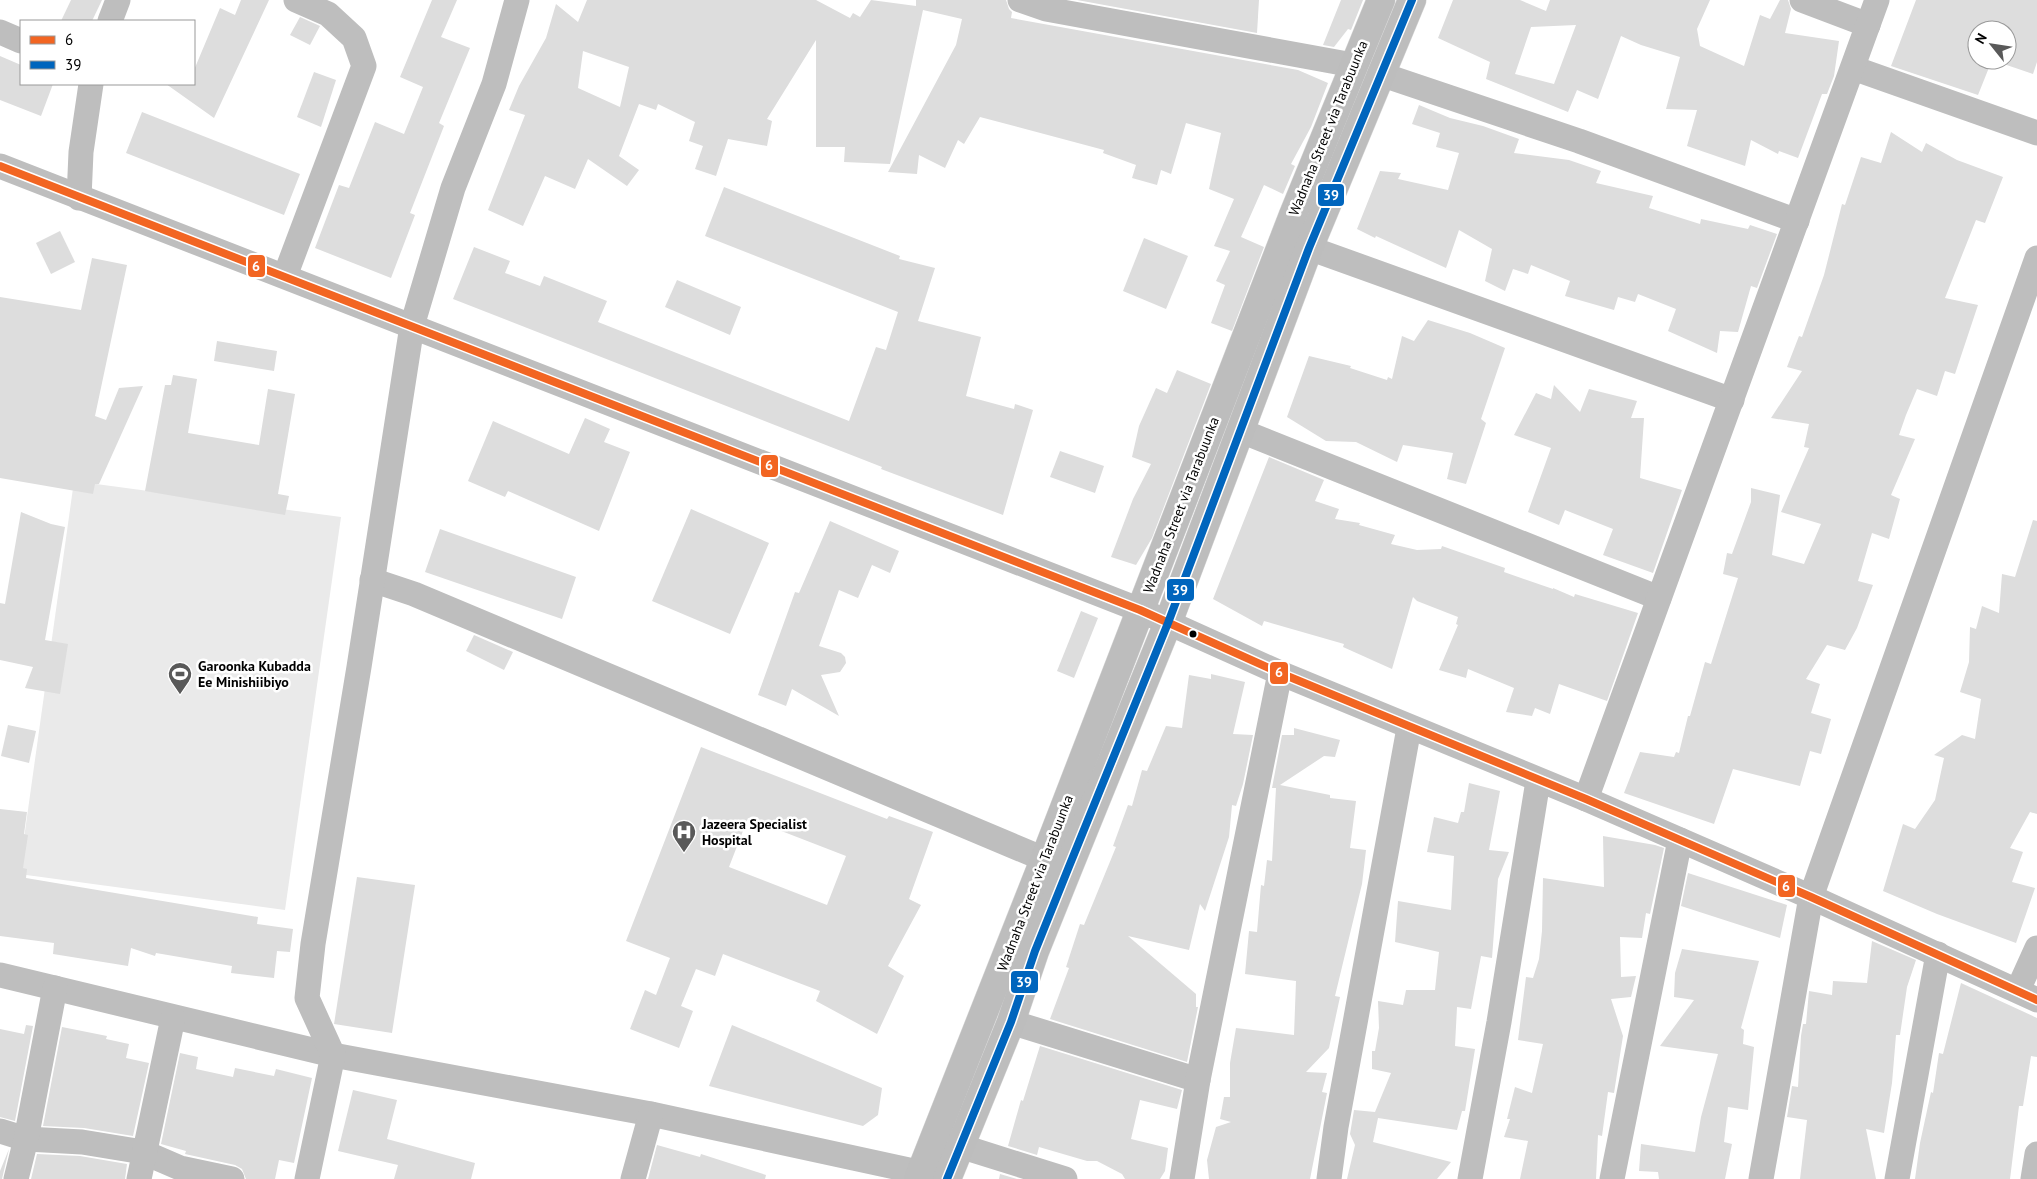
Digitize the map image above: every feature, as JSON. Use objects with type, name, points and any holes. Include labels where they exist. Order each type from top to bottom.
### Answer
[{"type":"main road","name":"Wadnaha Street via Tarabuunka","points":[[1056,864],[1140,610],[1353,65],[1381,0]]},
{"type":"main road","points":[[933,1177],[960,1146],[1011,1022],[1024,946],[1056,864],[1168,623],[1309,248],[1412,0]]},
{"type":"main road","name":"Wadnaha Street via Tarabuunka","points":[[933,1177],[1024,946]]},
{"type":"street","points":[[110,20],[118,0]]},
{"type":"street","points":[[285,276],[364,66],[354,38],[328,14],[296,0]]},
{"type":"street","points":[[307,1179],[333,1055],[307,998],[313,944],[359,667],[412,326],[453,188],[494,84],[516,0]]},
{"type":"street","points":[[1020,0],[1046,9],[1353,65]]},
{"type":"street","points":[[1802,0],[1868,25]]},
{"type":"street","points":[[1586,800],[1878,0]]},
{"type":"street","points":[[0,32],[20,41]]},
{"type":"street","points":[[1853,68],[2037,133]]},
{"type":"street","points":[[1380,74],[1580,141],[1797,221]]},
{"type":"street","points":[[79,198],[80,152],[91,85]]},
{"type":"street","points":[[0,166],[1140,610],[1409,728],[1680,840],[2028,995],[2037,948]]},
{"type":"street","points":[[1309,248],[1732,400]]},
{"type":"street","points":[[1761,1179],[1811,897],[2037,258]]},
{"type":"street","points":[[1241,431],[1660,598]]},
{"type":"street","points":[[372,580],[414,594],[1056,864]]},
{"type":"street","points":[[1182,1179],[1198,1080],[1280,673]]},
{"type":"street","points":[[1329,1179],[1336,1127],[1409,728]]},
{"type":"street","points":[[1470,1179],[1499,1022],[1538,782]]},
{"type":"street","points":[[1612,1179],[1680,840]]},
{"type":"street","points":[[1897,1179],[1938,954]]},
{"type":"street","points":[[0,975],[333,1055],[651,1114],[933,1177]]},
{"type":"street","points":[[16,1179],[26,1139],[55,988]]},
{"type":"street","points":[[139,1179],[143,1152],[173,1018]]},
{"type":"street","points":[[1011,1022],[1198,1080]]},
{"type":"street","points":[[633,1179],[651,1114]]},
{"type":"street","points":[[0,1131],[26,1139],[82,1142],[143,1152],[180,1168],[232,1179]]},
{"type":"street","points":[[960,1146],[1065,1179]]},
{"type":"street","points":[[2033,1179],[2037,1154]]},
{"type":"shaded area","name":"Garoonka Kubadda Ee Minishiibiyo","points":[[74,481],[341,517],[285,910],[19,874]]},
{"type":"building","points":[[71,0],[102,0],[92,20],[61,20]]},
{"type":"building","points":[[241,0],[269,0],[214,118],[167,85],[195,85],[195,68],[220,8],[235,15]]},
{"type":"building","points":[[432,0],[457,0],[441,37],[470,48],[439,123],[444,126],[410,213],[415,215],[391,278],[315,248],[339,185],[349,188],[375,122],[404,134],[423,87],[400,77]]},
{"type":"building","points":[[587,0],[816,0],[850,18],[853,13],[860,17],[871,0],[916,6],[916,0],[1006,0],[1012,12],[1011,18],[1298,70],[1328,83],[1311,127],[1291,164],[1295,166],[1283,194],[1264,185],[1241,237],[1264,247],[1232,331],[1211,323],[1225,285],[1216,281],[1230,251],[1214,246],[1234,199],[1209,189],[1221,133],[1186,123],[1171,174],[1161,170],[1157,185],[1132,178],[1136,165],[1103,153],[1104,150],[980,117],[964,144],[958,140],[945,168],[919,155],[917,174],[888,172],[956,45],[962,19],[923,10],[890,164],[844,162],[845,147],[816,147],[816,40],[767,119],[772,121],[767,146],[728,139],[716,176],[695,169],[703,146],[689,141],[695,122],[658,104],[656,110],[639,104],[619,156],[639,170],[627,186],[588,159],[575,189],[545,176],[523,226],[488,210],[525,115],[509,110],[519,86],[546,38],[556,4],[578,22]],"holes":[[[583,51],[629,67],[620,107],[578,88]]]},
{"type":"building","points":[[1077,0],[1259,0],[1257,33]]},
{"type":"building","points":[[1341,0],[1363,0],[1351,30],[1348,29],[1334,47],[1323,45]]},
{"type":"building","points":[[1453,0],[1520,0],[1546,11],[1550,0],[1710,0],[1697,29],[1700,46],[1744,66],[1760,15],[1770,19],[1780,0],[1788,0],[1791,9],[1785,33],[1839,41],[1834,76],[1827,94],[1822,94],[1798,158],[1779,151],[1778,154],[1751,140],[1745,166],[1687,146],[1697,110],[1666,109],[1680,57],[1641,45],[1621,36],[1598,99],[1577,90],[1568,112],[1486,79],[1490,62],[1438,38]],"holes":[[[1576,25],[1554,84],[1515,74],[1531,27]]]},
{"type":"building","points":[[1916,0],[2037,0],[2037,62],[2033,74],[2017,69],[2017,20],[1967,20],[1967,70],[1988,70],[1978,95],[1891,66]]},
{"type":"building","points":[[300,17],[320,26],[310,45],[290,35]]},
{"type":"building","points":[[0,56],[20,65],[20,85],[53,85],[41,116],[0,100]]},
{"type":"building","points":[[314,72],[336,80],[321,127],[297,117]]},
{"type":"building","points":[[1419,105],[1450,118],[1483,126],[1519,139],[1514,153],[1569,160],[1601,171],[1596,183],[1653,196],[1649,208],[1700,224],[1701,219],[1748,229],[1750,225],[1777,234],[1757,288],[1751,286],[1738,332],[1720,331],[1717,353],[1668,331],[1676,309],[1638,294],[1635,302],[1618,297],[1614,310],[1565,296],[1570,281],[1531,265],[1528,274],[1513,269],[1505,291],[1485,281],[1492,249],[1459,230],[1446,268],[1357,229],[1380,171],[1401,173],[1398,179],[1448,190],[1459,153],[1436,147],[1440,133],[1412,124]]},
{"type":"building","points":[[142,112],[300,174],[284,215],[126,153]]},
{"type":"building","points":[[1891,132],[1922,152],[1926,143],[1957,160],[2003,177],[1985,223],[1976,220],[1945,298],[1978,305],[1955,374],[1945,371],[1937,396],[1917,389],[1906,415],[1899,435],[1915,439],[1891,495],[1900,499],[1889,539],[1872,533],[1858,581],[1873,585],[1857,628],[1845,650],[1827,645],[1806,679],[1820,684],[1811,713],[1831,719],[1821,754],[1810,751],[1800,786],[1733,769],[1714,824],[1624,793],[1640,752],[1674,757],[1676,752],[1679,753],[1688,716],[1690,716],[1705,662],[1711,664],[1738,578],[1723,574],[1727,553],[1732,554],[1751,502],[1751,488],[1780,495],[1772,555],[1804,564],[1821,524],[1781,512],[1809,448],[1804,447],[1809,424],[1771,418],[1802,371],[1787,367],[1799,336],[1802,337],[1824,275],[1842,204],[1845,205],[1861,157],[1881,163]]},
{"type":"building","points":[[724,187],[900,256],[899,259],[935,268],[918,321],[981,337],[966,396],[1014,409],[1015,404],[1033,410],[1003,515],[881,469],[882,467],[453,299],[474,247],[510,261],[505,273],[540,286],[544,276],[607,301],[598,322],[849,421],[876,347],[886,350],[898,312],[705,236]]},
{"type":"building","points":[[60,231],[75,262],[51,274],[36,243]]},
{"type":"building","points":[[1144,238],[1188,256],[1166,309],[1123,291]]},
{"type":"building","points":[[92,258],[127,265],[95,416],[106,420],[119,388],[143,386],[99,484],[95,484],[93,494],[0,478],[0,297],[81,310]]},
{"type":"building","points":[[677,280],[741,307],[730,335],[665,307]]},
{"type":"building","points":[[1428,320],[1470,333],[1505,348],[1481,419],[1486,423],[1466,484],[1447,479],[1453,453],[1403,445],[1397,462],[1356,442],[1326,441],[1287,417],[1309,356],[1351,366],[1350,368],[1387,380],[1388,377],[1392,379],[1402,336],[1414,341]]},
{"type":"building","points":[[217,341],[277,351],[274,371],[214,361]]},
{"type":"building","points":[[1177,370],[1211,384],[1152,538],[1136,565],[1111,557],[1133,499],[1151,464],[1132,457],[1139,426],[1156,388],[1167,393]]},
{"type":"building","points":[[173,375],[197,379],[188,433],[259,445],[268,389],[295,394],[278,494],[289,496],[285,515],[145,491],[165,385],[171,385]]},
{"type":"building","points":[[1554,385],[1580,412],[1589,389],[1637,401],[1631,418],[1644,418],[1640,478],[1682,490],[1653,573],[1603,555],[1613,529],[1565,510],[1559,525],[1528,512],[1551,448],[1514,435],[1536,393],[1551,399]]},
{"type":"building","points":[[585,418],[610,429],[604,442],[630,452],[599,531],[508,491],[505,497],[468,481],[493,421],[569,454]]},
{"type":"building","points":[[1060,451],[1104,466],[1095,493],[1050,477]]},
{"type":"building","points":[[1269,457],[1324,480],[1315,501],[1339,509],[1335,519],[1360,523],[1359,525],[1395,535],[1391,544],[1417,550],[1441,549],[1442,546],[1505,568],[1504,572],[1574,597],[1575,594],[1638,613],[1607,701],[1559,684],[1550,714],[1535,708],[1532,716],[1506,712],[1514,688],[1468,669],[1466,678],[1439,670],[1458,625],[1456,624],[1458,617],[1417,601],[1413,597],[1392,669],[1343,647],[1344,644],[1264,621],[1262,626],[1213,599]]},
{"type":"building","points":[[691,509],[769,543],[730,634],[652,601]]},
{"type":"building","points":[[21,512],[51,524],[65,527],[45,640],[68,644],[60,694],[25,688],[33,667],[0,660],[0,603],[5,604]]},
{"type":"building","points":[[2033,520],[2037,521],[2037,814],[2030,812],[2010,848],[2023,852],[2012,882],[2035,888],[2016,943],[1937,914],[1883,891],[1903,824],[1915,829],[1935,800],[1944,758],[1934,755],[1962,735],[1975,739],[1981,699],[1960,692],[1969,662],[1970,627],[1976,629],[1982,606],[1999,613],[2002,574],[2015,577]]},
{"type":"building","points":[[830,521],[899,551],[890,573],[872,565],[858,598],[839,590],[819,646],[841,653],[845,657],[846,663],[840,672],[821,675],[839,716],[792,689],[786,706],[758,695],[795,592],[799,593]]},
{"type":"building","points":[[440,529],[576,577],[562,619],[425,572]]},
{"type":"building","points":[[1081,611],[1098,618],[1074,678],[1057,671]]},
{"type":"building","points":[[474,635],[513,652],[504,670],[466,651]]},
{"type":"building","points":[[1211,674],[1245,682],[1233,734],[1253,735],[1243,784],[1236,806],[1232,805],[1229,837],[1205,911],[1200,904],[1189,950],[1128,936],[1196,994],[1196,1007],[1198,1007],[1187,1062],[1050,1019],[1069,968],[1066,967],[1080,924],[1084,925],[1116,847],[1113,846],[1128,805],[1132,806],[1142,770],[1147,771],[1166,726],[1182,728],[1189,675],[1211,679]]},
{"type":"building","points":[[8,725],[36,731],[29,763],[1,756]]},
{"type":"building","points":[[1294,728],[1340,740],[1335,757],[1324,756],[1280,785],[1330,795],[1330,798],[1356,801],[1350,848],[1366,850],[1362,884],[1335,996],[1340,997],[1329,1048],[1306,1072],[1327,1073],[1322,1092],[1327,1093],[1310,1179],[1209,1179],[1207,1160],[1216,1127],[1231,1122],[1220,1119],[1224,1097],[1230,1097],[1230,1063],[1236,1028],[1294,1035],[1296,981],[1245,974],[1249,931],[1257,932],[1261,885],[1264,886],[1267,860],[1272,861],[1276,788],[1272,788],[1282,735],[1294,735]]},
{"type":"building","points":[[701,747],[887,819],[889,816],[933,832],[909,899],[921,905],[888,966],[904,976],[877,1034],[816,1001],[820,991],[723,954],[715,976],[696,969],[681,1006],[693,1011],[679,1048],[630,1029],[645,990],[656,995],[670,958],[626,941]],"holes":[[[748,818],[846,856],[827,905],[729,867]]]},
{"type":"building","points":[[1469,783],[1500,791],[1489,850],[1509,852],[1498,879],[1492,958],[1481,956],[1471,1009],[1457,1007],[1455,1046],[1475,1049],[1465,1111],[1462,1111],[1457,1130],[1378,1118],[1373,1142],[1451,1162],[1437,1179],[1347,1179],[1355,1145],[1350,1134],[1354,1110],[1375,1112],[1391,1073],[1372,1069],[1372,1051],[1375,1051],[1379,1028],[1378,1001],[1403,1005],[1406,990],[1435,990],[1439,952],[1395,942],[1398,901],[1451,910],[1454,856],[1427,852],[1434,817],[1458,823],[1461,812],[1464,812]]},
{"type":"building","points":[[0,809],[27,812],[24,834],[28,835],[23,868],[27,869],[26,878],[258,917],[257,924],[293,929],[290,952],[277,951],[274,978],[231,973],[232,966],[156,953],[155,956],[131,948],[128,966],[53,954],[54,943],[0,936]]},
{"type":"building","points":[[1603,836],[1664,848],[1650,914],[1646,913],[1642,938],[1620,937],[1621,977],[1636,976],[1631,997],[1611,999],[1623,1036],[1614,1093],[1608,1092],[1602,1136],[1598,1135],[1596,1179],[1520,1179],[1528,1141],[1504,1137],[1510,1119],[1507,1119],[1515,1087],[1532,1093],[1543,1044],[1518,1040],[1526,977],[1533,978],[1539,959],[1542,931],[1543,878],[1604,887]]},
{"type":"building","points":[[1688,873],[1787,905],[1780,938],[1681,906]]},
{"type":"building","points":[[357,877],[415,885],[392,1033],[334,1024]]},
{"type":"building","points":[[1872,941],[1916,960],[1907,987],[1900,1035],[1896,1035],[1892,1083],[1884,1133],[1866,1129],[1876,1179],[1800,1179],[1807,1120],[1787,1117],[1792,1086],[1798,1087],[1801,1036],[1803,1024],[1806,1024],[1809,991],[1832,995],[1833,981],[1867,983]]},
{"type":"building","points":[[1682,949],[1759,961],[1741,1028],[1744,1030],[1743,1044],[1754,1047],[1748,1110],[1728,1107],[1724,1142],[1732,1144],[1725,1179],[1659,1179],[1658,1172],[1639,1171],[1641,1144],[1695,1152],[1701,1117],[1718,1054],[1660,1046],[1694,1000],[1674,997],[1675,973]]},
{"type":"building","points":[[1961,983],[2037,1018],[2037,1057],[2031,1056],[2023,1106],[2019,1106],[2010,1179],[1915,1179],[1920,1143],[1931,1092],[1933,1093],[1939,1053],[1943,1054]]},
{"type":"building","points":[[26,1025],[33,1026],[15,1121],[0,1117],[0,1029],[24,1034]]},
{"type":"building","points":[[732,1025],[882,1088],[878,1115],[863,1126],[709,1086]]},
{"type":"building","points":[[62,1027],[107,1036],[106,1039],[129,1044],[126,1058],[149,1063],[133,1136],[84,1128],[43,1126]]},
{"type":"building","points":[[1040,1046],[1182,1090],[1177,1109],[1140,1100],[1131,1139],[1168,1148],[1165,1171],[1160,1179],[1125,1179],[1122,1174],[1097,1161],[1087,1161],[1039,1147],[1037,1155],[1008,1146],[1021,1100],[1023,1101]]},
{"type":"building","points":[[180,1053],[198,1057],[196,1069],[233,1077],[235,1068],[274,1076],[276,1069],[312,1078],[294,1163],[279,1160],[275,1179],[246,1179],[242,1169],[235,1165],[185,1154],[186,1151],[161,1144]]},
{"type":"building","points":[[353,1090],[397,1100],[387,1139],[475,1163],[471,1179],[394,1179],[398,1165],[338,1151]]},
{"type":"building","points":[[657,1145],[700,1157],[701,1154],[766,1175],[765,1179],[648,1179]]},
{"type":"building","points":[[9,1149],[2,1179],[0,1179],[0,1171]]},
{"type":"building","points":[[37,1154],[80,1156],[127,1164],[125,1179],[31,1179]]},
{"type":"building","points":[[1000,1174],[1017,1179],[999,1179]]},
{"type":"transit line","name":"39","points":[[947,1179],[1011,1022],[1035,951],[1168,623],[1309,248],[1412,0]]},
{"type":"transit line","name":"6","points":[[0,166],[1140,610],[1280,673],[1586,799],[1811,897],[2037,1000]]},
{"type":"place","name":"Garoonka Kubadda Ee Minishiibiyo","points":[[180,695]]},
{"type":"place","name":"Jazeera Specialist Hospital","points":[[684,853]]}]
